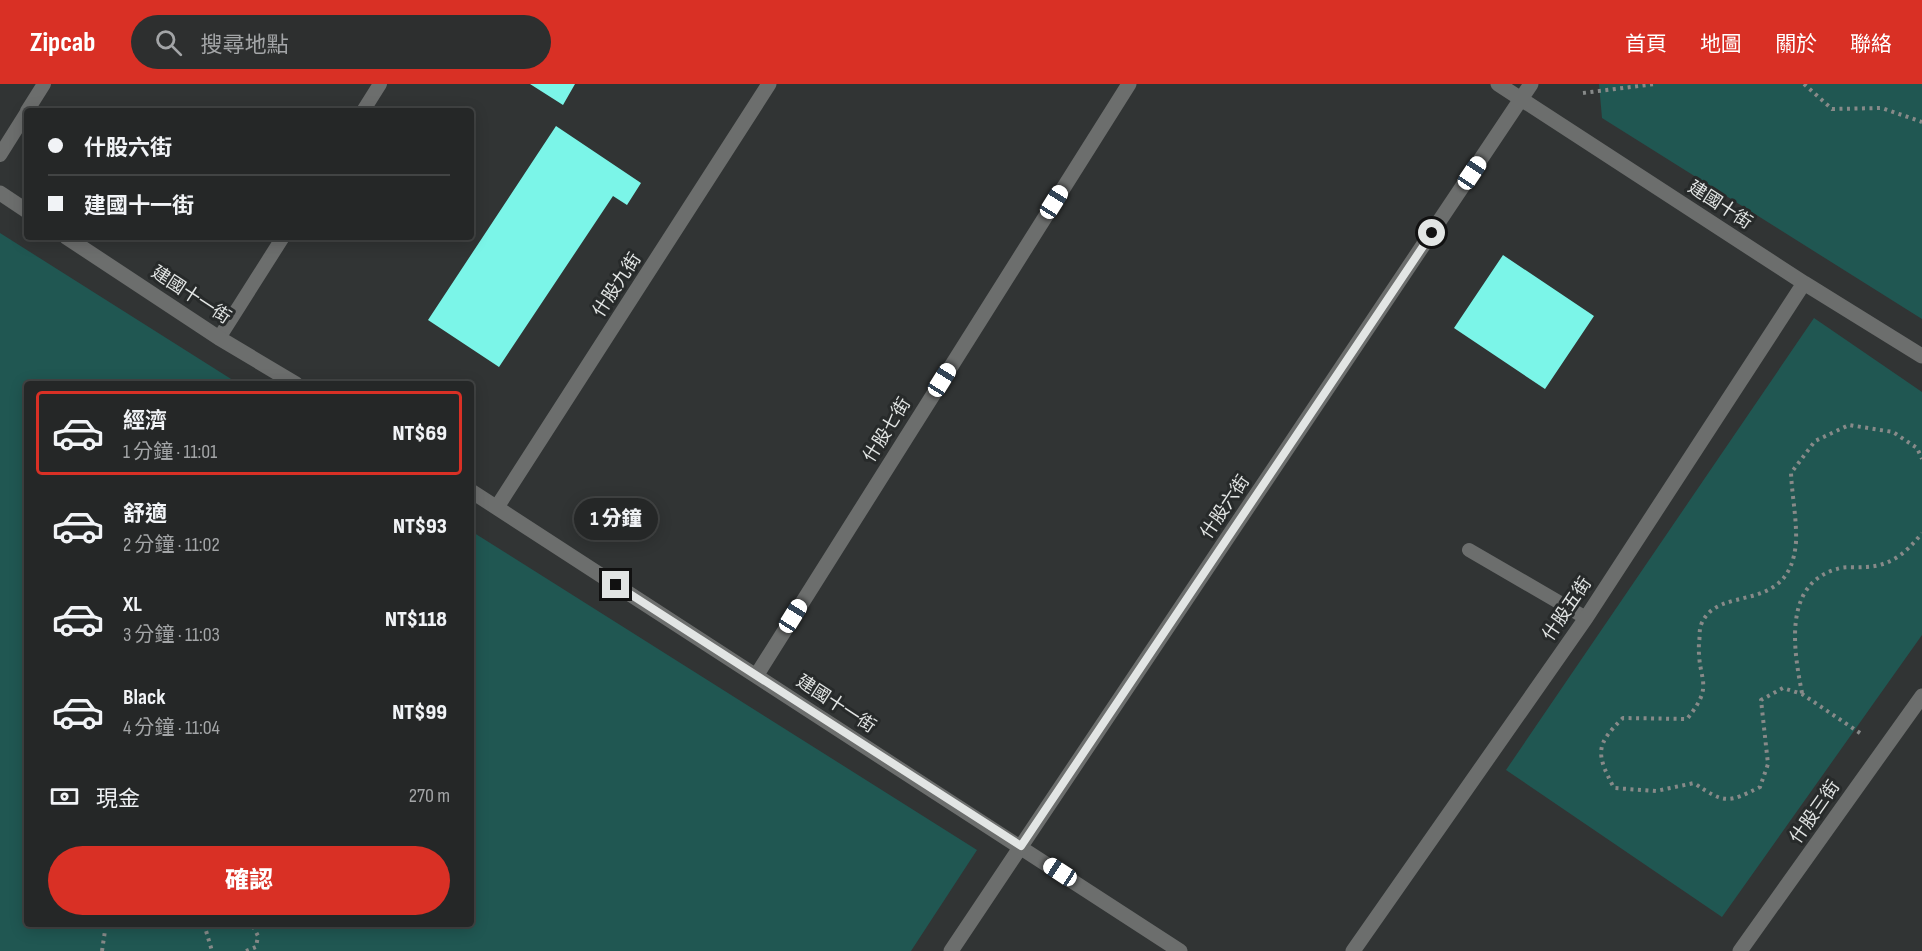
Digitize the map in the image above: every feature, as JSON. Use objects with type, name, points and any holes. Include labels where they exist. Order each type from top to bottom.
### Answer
[{"type":"street","name":"什股九街","points":[[497,507],[769,84]]},
{"type":"street","name":"什股七街","points":[[756,676],[1129,84]]},
{"type":"street","name":"建國十街","points":[[1498,84],[1804,283],[1922,356]]},
{"type":"street","name":"什股六街","points":[[951,951],[1531,84]]},
{"type":"street","points":[[0,194],[24,209]]},
{"type":"street","name":"建國十一街","points":[[71,240],[219,338],[291,381]]},
{"type":"street","name":"什股五街","points":[[1353,951],[1586,618],[1804,283]]},
{"type":"street","name":"建國十一街","points":[[474,493],[1180,951]]},
{"type":"street","name":"什股三街","points":[[1740,951],[1922,696]]},
{"type":"lane","points":[[29,108],[44,84]]},
{"type":"lane","points":[[365,108],[380,84]]},
{"type":"lane","points":[[0,155],[24,116]]},
{"type":"lane","points":[[219,338],[281,240]]},
{"type":"lane","points":[[1469,550],[1586,618]]},
{"type":"path","points":[[1583,93],[1654,84]]},
{"type":"path","points":[[1804,84],[1832,109],[1882,108],[1917,118],[1922,122]]},
{"type":"path","points":[[1860,732],[1802,694],[1783,688],[1761,700],[1768,764],[1760,787],[1733,800],[1714,796],[1694,783],[1656,791],[1614,788],[1600,763],[1605,735],[1623,718],[1687,719],[1701,702],[1706,685],[1699,657],[1701,625],[1714,608],[1775,589],[1790,568],[1796,542],[1791,473],[1815,441],[1849,425],[1893,432],[1917,448],[1922,459]]},
{"type":"path","points":[[1802,694],[1793,651],[1796,612],[1814,581],[1837,569],[1880,567],[1905,553],[1922,533]]},
{"type":"path","points":[[102,951],[106,927]]},
{"type":"path","points":[[205,927],[212,951]]},
{"type":"path","points":[[246,951],[256,947],[258,936],[254,927]]},
{"type":"shaded area","points":[[1599,84],[1922,84],[1922,319],[1602,118]]},
{"type":"shaded area","points":[[0,233],[234,381],[24,381],[24,927],[474,927],[474,533],[977,850],[911,951],[0,951]]},
{"type":"shaded area","points":[[1814,318],[1922,392],[1922,635],[1722,917],[1506,770]]},
{"type":"building","points":[[530,84],[575,84],[563,105]]},
{"type":"building","points":[[556,126],[641,183],[627,205],[613,196],[499,367],[428,320]]},
{"type":"building","points":[[1503,255],[1594,316],[1545,389],[1454,328]]},
{"type":"route","points":[[616,585],[1021,846],[1432,233]]}]
